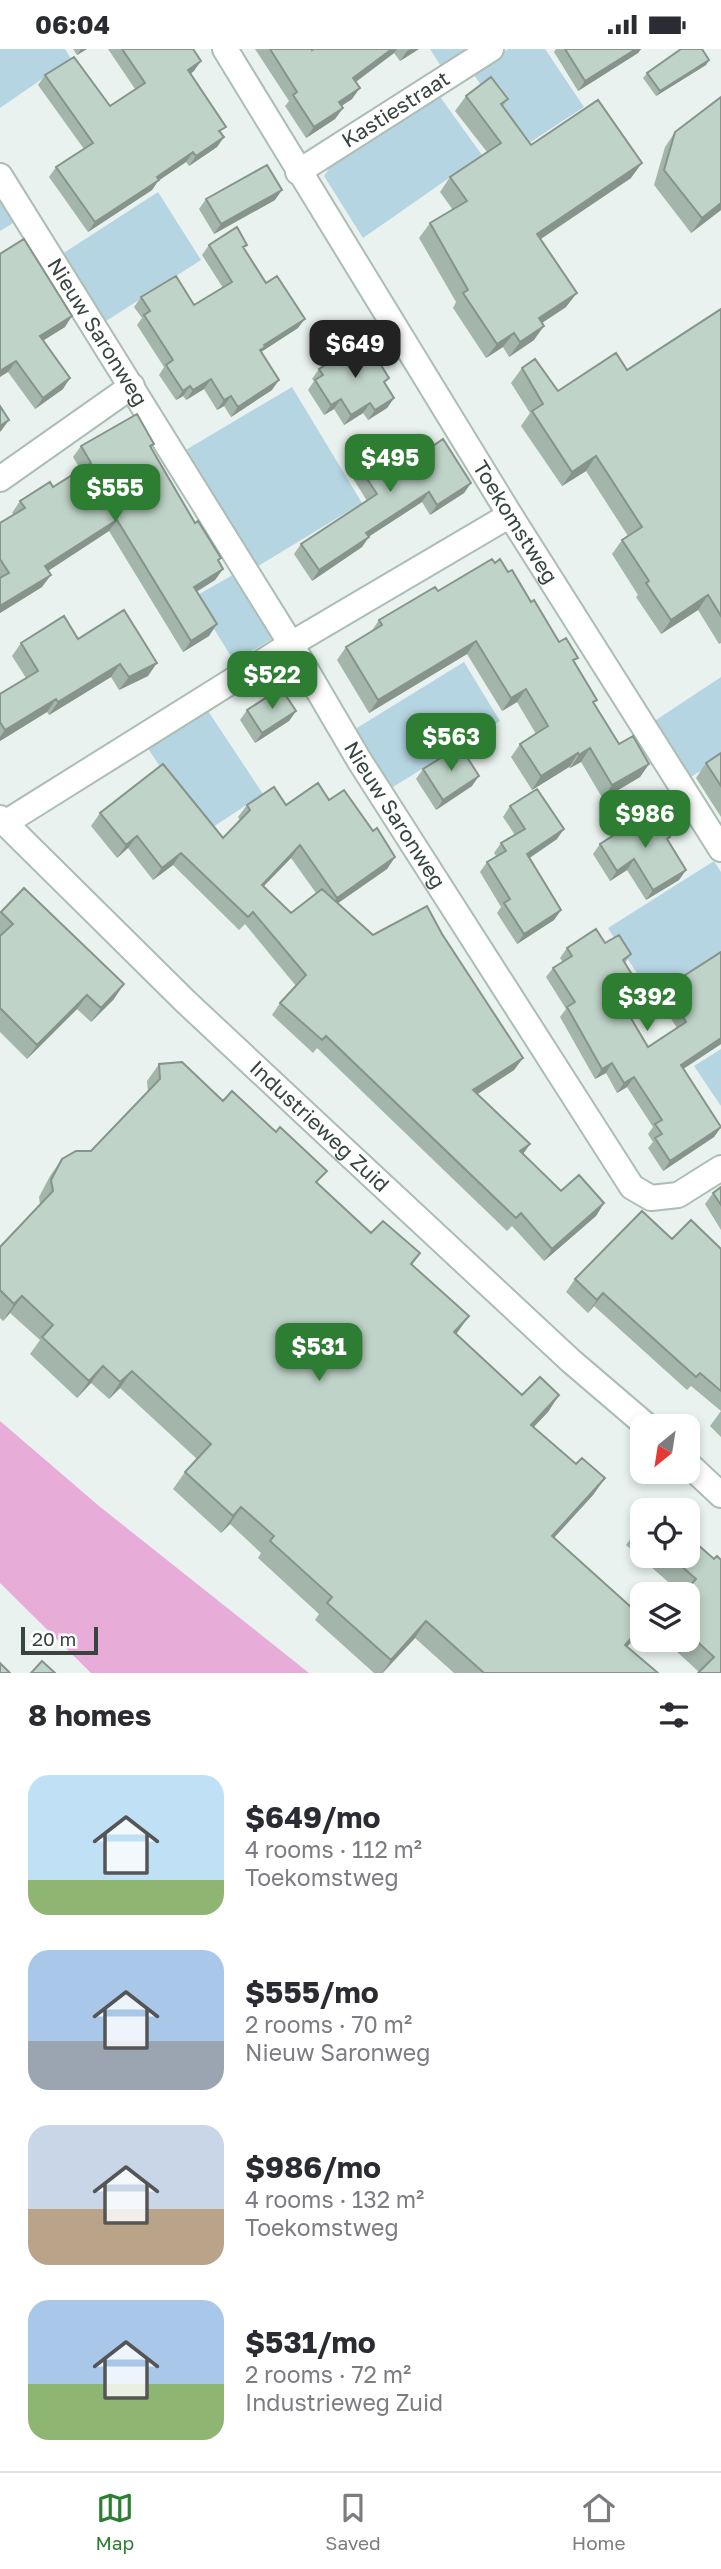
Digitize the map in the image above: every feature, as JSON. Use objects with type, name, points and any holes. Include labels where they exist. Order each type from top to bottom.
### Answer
[{"type":"street","name":"Toekomstweg","points":[[225,49],[510,515],[721,849]]},
{"type":"street","name":"Kastiestraat","points":[[298,172],[491,49]]},
{"type":"street","name":"Nieuw Saronweg","points":[[0,176],[291,644],[359,760],[632,1187],[651,1198],[678,1195],[721,1168]]},
{"type":"street","points":[[0,479],[132,386]]},
{"type":"street","points":[[3,820],[291,644],[510,515]]},
{"type":"street","name":"Industrieweg Zuid","points":[[3,820],[186,1002],[324,1132],[571,1361],[634,1414]]},
{"type":"street","points":[[700,1475],[721,1495]]},
{"type":"shaded area","points":[[0,49],[65,49],[71,59],[0,108]]},
{"type":"shaded area","points":[[430,49],[469,49],[442,68]]},
{"type":"shaded area","points":[[508,49],[545,49],[584,107],[523,147],[472,72]]},
{"type":"shaded area","points":[[438,94],[482,155],[363,238],[324,176],[334,161]]},
{"type":"shaded area","points":[[0,189],[18,220],[0,231]]},
{"type":"shaded area","points":[[158,192],[201,260],[103,323],[59,256]]},
{"type":"shaded area","points":[[292,387],[362,503],[255,568],[184,451]]},
{"type":"shaded area","points":[[238,572],[275,635],[234,661],[194,597]]},
{"type":"shaded area","points":[[464,662],[500,721],[388,790],[352,731]]},
{"type":"shaded area","points":[[721,677],[721,758],[691,777],[656,727],[656,720]]},
{"type":"shaded area","points":[[206,708],[263,794],[204,833],[147,747]]},
{"type":"shaded area","points":[[714,861],[721,872],[721,953],[652,997],[608,928]]},
{"type":"shaded area","points":[[721,1049],[721,1106],[694,1066]]},
{"type":"shaded area","points":[[0,1421],[99,1506],[309,1673],[91,1673],[0,1583]]},
{"type":"building","points":[[122,49],[193,49],[201,61],[188,70],[226,127],[219,131],[224,137],[196,156],[193,152],[157,177],[159,180],[95,222],[56,167],[93,143],[45,75],[74,57],[110,106],[145,83]]},
{"type":"building","points":[[270,49],[392,49],[353,78],[360,88],[339,102],[343,108],[314,127],[293,95],[297,92]]},
{"type":"building","points":[[565,49],[636,49],[585,81]]},
{"type":"building","points":[[681,49],[702,49],[709,60],[660,91],[647,73]]},
{"type":"building","points":[[491,77],[508,99],[501,104],[531,145],[598,100],[642,163],[537,234],[577,293],[539,318],[544,326],[520,342],[514,333],[497,344],[463,293],[468,290],[430,223],[467,201],[450,177],[501,143],[466,96]]},
{"type":"building","points":[[721,97],[721,203],[702,218],[664,170],[675,132]]},
{"type":"building","points":[[267,165],[282,190],[221,224],[206,199]]},
{"type":"building","points":[[237,227],[247,245],[243,247],[266,283],[277,276],[305,319],[260,350],[279,380],[238,407],[231,396],[224,400],[211,379],[193,390],[190,386],[183,391],[166,365],[173,360],[144,315],[150,311],[141,297],[176,276],[194,305],[232,282],[209,245]]},
{"type":"building","points":[[24,239],[72,316],[40,336],[70,378],[43,398],[16,361],[0,371],[0,254]]},
{"type":"building","points":[[721,309],[721,616],[708,595],[671,620],[622,540],[642,527],[596,456],[572,472],[532,411],[543,404],[522,368],[535,359],[558,391],[616,353],[627,370]]},
{"type":"building","points":[[368,344],[389,378],[384,382],[394,398],[375,410],[370,403],[351,415],[341,399],[331,405],[315,380],[323,375],[319,369],[352,348],[355,351]]},
{"type":"building","points":[[0,406],[9,420],[0,426]]},
{"type":"building","points":[[137,414],[154,444],[150,446],[168,477],[195,523],[198,521],[221,558],[218,560],[223,569],[194,587],[217,624],[191,641],[117,520],[45,566],[51,575],[0,606],[0,578],[9,573],[0,559],[0,523],[25,508],[20,501],[50,482],[53,487],[91,463],[81,446]]},
{"type":"building","points":[[418,435],[427,450],[443,439],[471,483],[437,505],[429,492],[366,533],[369,537],[319,570],[301,544],[377,494],[356,462],[381,446],[387,455]]},
{"type":"building","points":[[492,559],[495,563],[500,559],[508,572],[512,570],[559,642],[566,638],[578,658],[573,660],[597,700],[593,702],[619,744],[633,736],[649,764],[612,785],[590,748],[541,776],[520,744],[548,726],[526,689],[511,698],[476,641],[378,700],[346,647],[382,625],[379,620],[435,587],[438,591]]},
{"type":"building","points":[[124,610],[157,663],[129,677],[120,664],[5,730],[0,722],[0,694],[38,671],[21,643],[64,616],[78,639]]},
{"type":"building","points":[[281,688],[296,711],[262,733],[247,710]]},
{"type":"building","points":[[460,746],[479,776],[443,800],[423,769]]},
{"type":"building","points":[[721,753],[721,786],[706,763]]},
{"type":"building","points":[[163,764],[223,838],[250,810],[247,805],[274,787],[286,805],[318,783],[329,800],[344,790],[373,831],[377,828],[395,857],[337,898],[300,845],[262,885],[291,913],[322,889],[373,935],[427,906],[442,934],[523,1058],[473,1090],[530,1144],[520,1151],[561,1191],[579,1175],[604,1203],[552,1249],[521,1213],[516,1218],[326,1036],[322,1040],[280,1003],[306,975],[253,912],[248,917],[181,853],[162,868],[137,836],[126,845],[100,813]]},
{"type":"building","points":[[537,789],[564,829],[527,854],[561,910],[524,934],[504,903],[510,899],[487,862],[506,851],[501,843],[525,829],[510,806]]},
{"type":"building","points":[[653,810],[686,870],[653,890],[634,859],[617,871],[600,844]]},
{"type":"building","points":[[24,888],[124,984],[101,1008],[87,995],[37,1045],[0,1008],[0,936],[13,924],[1,912]]},
{"type":"building","points":[[596,929],[605,943],[619,935],[631,954],[623,960],[642,991],[622,1003],[648,1047],[686,1022],[665,988],[721,952],[721,1038],[681,1065],[721,1127],[670,1161],[655,1138],[662,1134],[655,1124],[662,1120],[634,1077],[624,1083],[612,1063],[602,1069],[567,1007],[575,1002],[553,968],[572,956],[567,948]]},
{"type":"building","points":[[182,1062],[223,1101],[232,1091],[276,1132],[280,1127],[327,1171],[316,1182],[371,1233],[383,1221],[420,1253],[411,1264],[469,1316],[454,1332],[522,1395],[540,1377],[559,1395],[531,1425],[576,1464],[582,1458],[605,1478],[552,1536],[630,1606],[630,1639],[625,1645],[630,1652],[658,1673],[484,1673],[426,1621],[391,1660],[327,1603],[332,1597],[270,1541],[274,1536],[241,1507],[233,1516],[185,1472],[211,1444],[132,1371],[120,1382],[103,1366],[89,1381],[42,1337],[53,1325],[22,1296],[14,1304],[0,1290],[0,1247],[53,1191],[51,1180],[62,1159],[76,1151],[91,1151],[160,1079],[159,1064]]},
{"type":"building","points":[[721,1187],[721,1205],[713,1193]]},
{"type":"building","points":[[642,1211],[672,1239],[691,1220],[721,1249],[721,1391],[700,1373],[696,1377],[603,1293],[597,1300],[575,1279]]},
{"type":"building","points":[[700,1547],[714,1559],[717,1556],[721,1560],[721,1673],[698,1673],[714,1657],[700,1644],[700,1582],[693,1582],[696,1579],[684,1568],[700,1568]]},
{"type":"building","points":[[42,1661],[55,1673],[31,1673]]},
{"type":"building","points":[[0,1663],[10,1673],[0,1673]]}]
